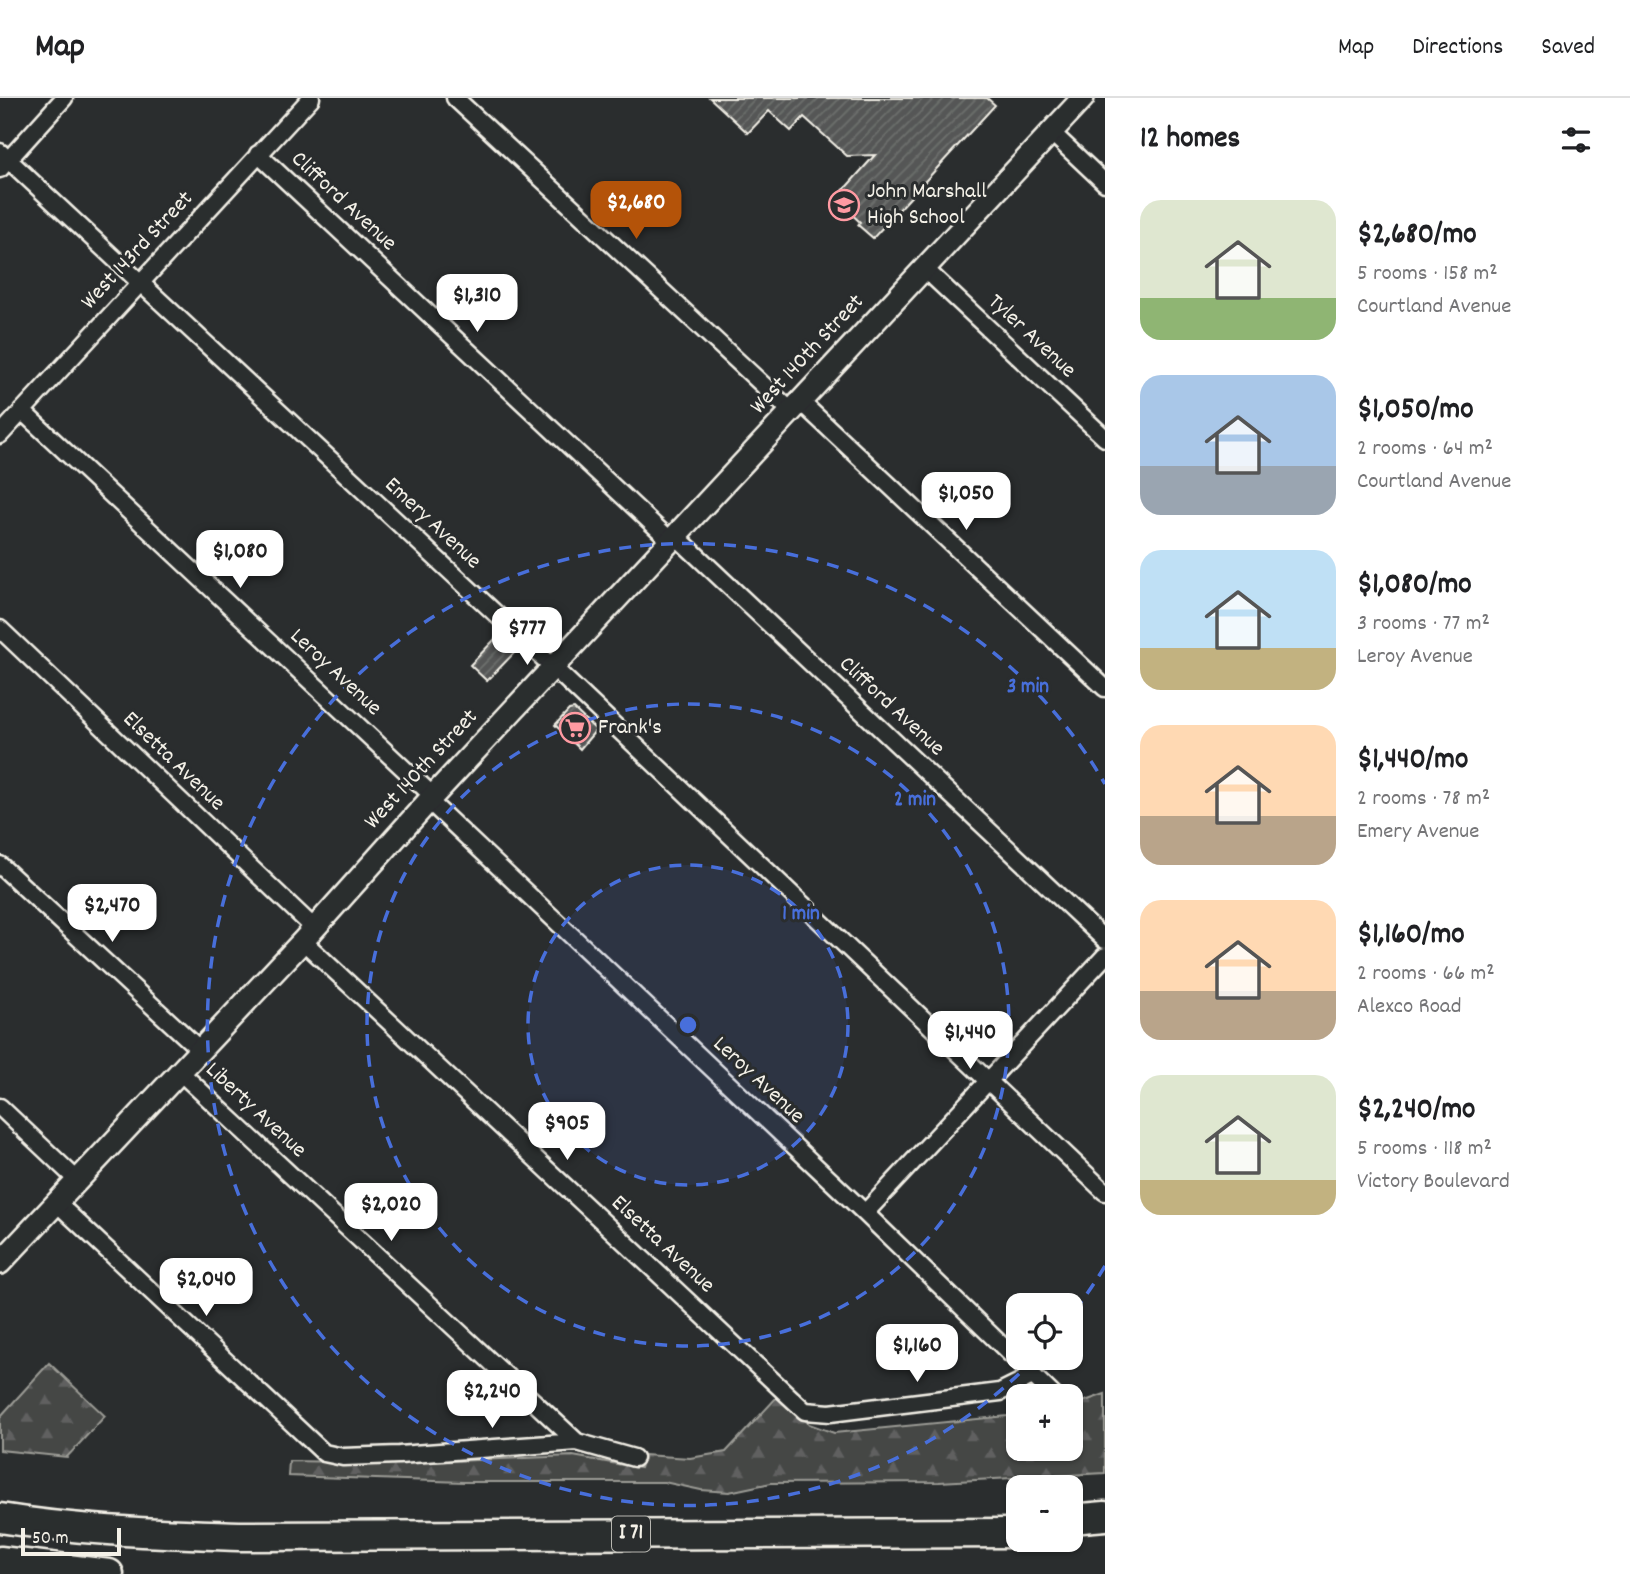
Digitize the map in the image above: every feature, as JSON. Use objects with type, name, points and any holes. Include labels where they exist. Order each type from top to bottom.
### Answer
[{"type":"highway","points":[[1083,1518],[1105,1516]]},
{"type":"highway","name":"I 71","points":[[0,1518],[74,1528],[239,1536],[1006,1533]]},
{"type":"highway","points":[[834,1534],[1006,1523]]},
{"type":"highway","points":[[1083,1533],[1105,1532]]},
{"type":"highway","points":[[0,1561],[109,1574]]},
{"type":"street","points":[[3,160],[64,98]]},
{"type":"street","name":"West 143rd Street","points":[[0,435],[310,98]]},
{"type":"street","points":[[456,98],[1105,688]]},
{"type":"street","name":"West 140th Street","points":[[0,1263],[1083,98]]},
{"type":"street","points":[[1051,132],[1105,183]]},
{"type":"street","name":"Clifford Avenue","points":[[258,154],[1105,940]]},
{"type":"street","name":"Emery Avenue","points":[[3,160],[554,668],[986,1082],[1105,1192]]},
{"type":"street","name":"Tyler Avenue","points":[[925,269],[1105,438]]},
{"type":"street","name":"Leroy Avenue","points":[[22,411],[431,798],[1041,1384]]},
{"type":"street","name":"Elsetta Avenue","points":[[0,629],[308,934],[806,1411],[831,1413],[1000,1392],[1032,1376]]},
{"type":"street","name":"Liberty Avenue","points":[[0,865],[199,1049]]},
{"type":"street","points":[[865,1213],[1105,956]]},
{"type":"street","name":"Liberty Avenue","points":[[179,1071],[577,1441]]},
{"type":"street","points":[[0,1107],[77,1181]]},
{"type":"street","points":[[57,1203],[324,1453],[343,1457],[577,1441],[634,1458]]},
{"type":"green space","points":[[49,1363],[105,1416],[67,1457],[0,1450],[0,1417]]},
{"type":"green space","points":[[1105,1394],[1105,1473],[1006,1475],[1006,1478],[939,1482],[771,1483],[729,1492],[701,1490],[664,1482],[464,1482],[288,1476],[289,1461],[406,1463],[573,1456],[640,1468],[644,1455],[690,1458],[726,1452],[778,1396],[809,1424],[834,1433],[1006,1416],[1006,1461],[1083,1461],[1083,1402]]},
{"type":"building","points":[[710,98],[987,98],[995,105],[873,238],[858,225],[860,222],[847,210],[853,204],[841,193],[875,155],[847,156],[804,117],[791,131],[769,111],[748,133]]},
{"type":"building","points":[[497,637],[514,653],[487,681],[470,665]]},
{"type":"building","name":"Frank's","points":[[574,709],[596,730],[580,749],[555,725],[569,710]]},
{"type":"place","name":"John Marshall High School","points":[[844,205]]},
{"type":"place","name":"Frank's","points":[[575,728]]}]
